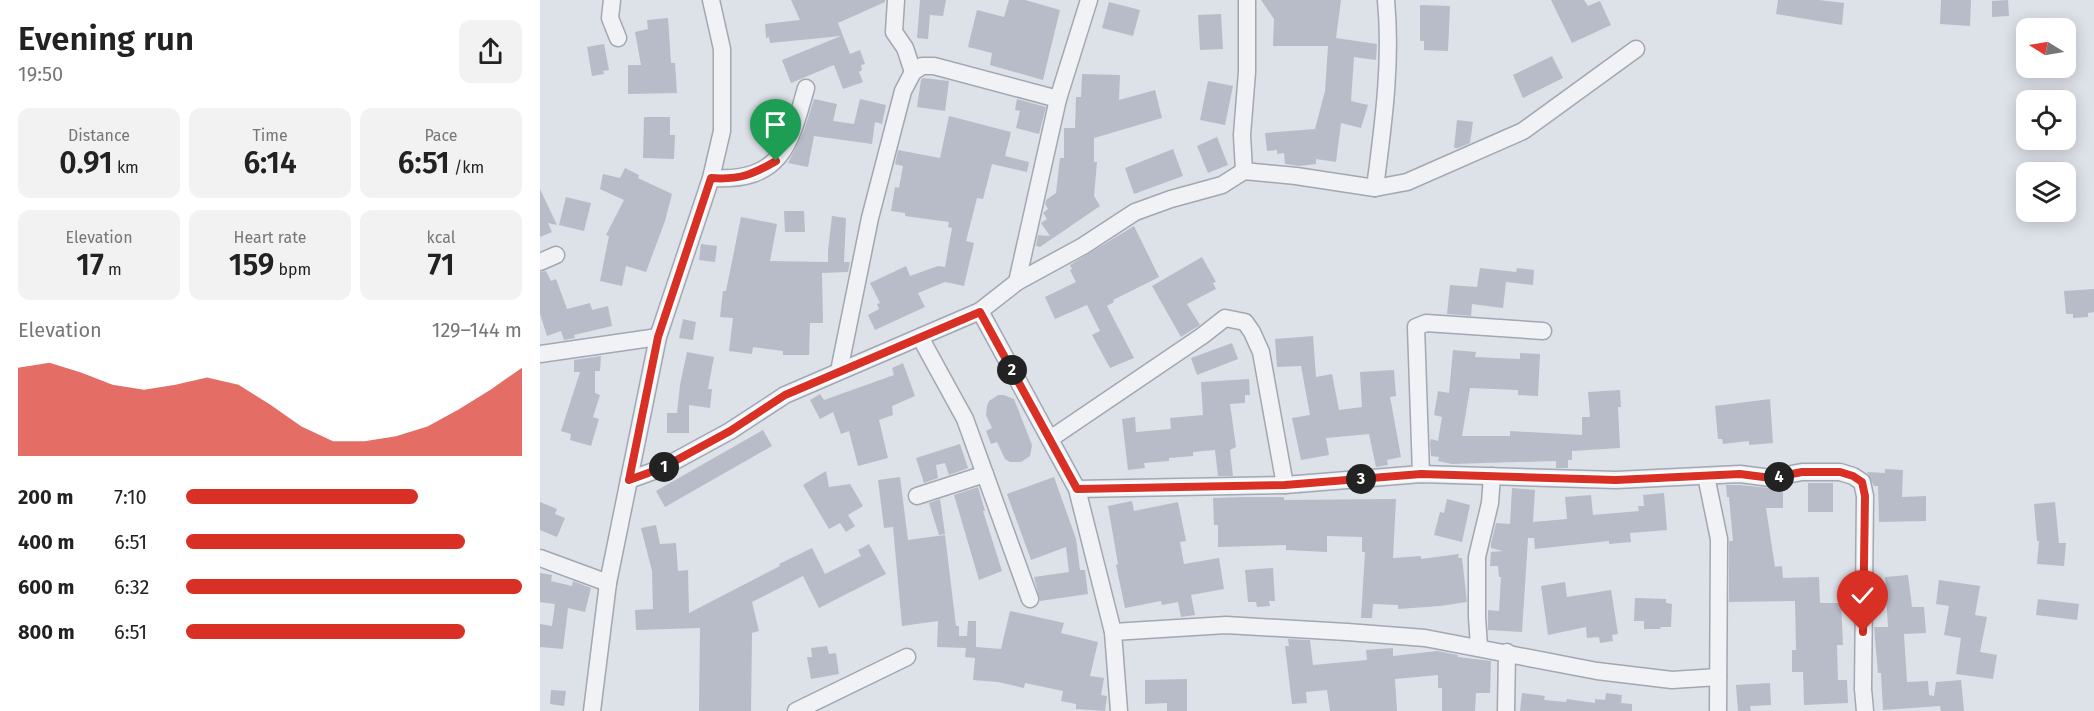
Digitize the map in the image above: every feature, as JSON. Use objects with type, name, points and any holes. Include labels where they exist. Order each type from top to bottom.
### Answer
[{"type":"street","points":[[612,0],[610,18],[618,38]]},
{"type":"street","points":[[592,711],[608,583],[658,337],[711,178],[722,131],[722,49],[711,0]]},
{"type":"street","points":[[896,0],[894,32],[905,48],[912,72]]},
{"type":"street","points":[[1017,282],[1058,99],[1089,0]]},
{"type":"street","points":[[1244,171],[1242,135],[1247,72],[1247,0]]},
{"type":"street","points":[[1375,188],[1384,117],[1389,37],[1386,0]]},
{"type":"street","points":[[629,480],[662,468],[730,431],[785,395],[980,312],[1017,282],[1083,246],[1135,212],[1222,185],[1244,171],[1375,188],[1407,182],[1523,131],[1636,49]]},
{"type":"street","points":[[839,371],[870,218],[903,91],[912,72],[922,66],[934,66],[1058,99]]},
{"type":"street","points":[[711,178],[731,179],[752,175],[776,161],[793,136],[806,88]]},
{"type":"street","points":[[540,262],[556,255]]},
{"type":"street","points":[[980,312],[1077,489],[1113,632],[1119,711]]},
{"type":"street","points":[[1050,439],[1225,318],[1245,322],[1261,352],[1285,485]]},
{"type":"street","points":[[1421,474],[1416,327],[1426,323],[1543,331]]},
{"type":"street","points":[[920,336],[965,419],[1030,599]]},
{"type":"street","points":[[540,354],[658,337]]},
{"type":"street","points":[[1077,489],[1285,485],[1421,474],[1616,480],[1740,474],[1771,478],[1802,472],[1840,472],[1862,482],[1865,496],[1864,711]]},
{"type":"street","points":[[917,496],[985,474]]},
{"type":"street","points":[[1479,648],[1477,557],[1490,503],[1492,476]]},
{"type":"street","points":[[1706,476],[1719,539],[1718,711]]},
{"type":"street","points":[[540,558],[608,583]]},
{"type":"street","points":[[1113,632],[1226,624],[1425,638],[1597,671],[1672,680],[1718,676]]},
{"type":"street","points":[[1506,711],[1507,652]]},
{"type":"street","points":[[796,711],[907,657]]},
{"type":"building","points":[[791,0],[885,0],[838,23],[850,54],[860,50],[865,64],[861,65],[862,70],[859,72],[863,82],[843,89],[834,65],[791,83],[782,60],[841,36],[770,43],[769,37],[766,38],[765,24],[800,20]]},
{"type":"building","points":[[920,0],[946,0],[943,16],[930,15],[928,39],[917,38]]},
{"type":"building","points":[[1009,0],[1025,0],[1060,10],[1043,80],[990,65],[992,53],[968,47],[977,10],[1004,17]]},
{"type":"building","points":[[1261,0],[1341,0],[1336,38],[1377,44],[1376,60],[1354,57],[1351,101],[1368,105],[1361,128],[1341,123],[1336,162],[1316,159],[1316,164],[1299,166],[1285,164],[1284,153],[1277,154],[1277,150],[1267,151],[1265,133],[1315,129],[1325,91],[1328,46],[1273,46],[1274,19]]},
{"type":"building","points":[[1551,0],[1584,0],[1588,6],[1600,1],[1611,25],[1572,43]]},
{"type":"building","points":[[1778,0],[1819,0],[1844,3],[1842,25],[1776,14]]},
{"type":"building","points":[[1941,0],[1971,0],[1970,26],[1940,24]]},
{"type":"building","points":[[2008,0],[2009,16],[1992,17],[1992,1]]},
{"type":"building","points":[[1109,2],[1140,10],[1133,36],[1102,28]]},
{"type":"building","points":[[1420,5],[1450,6],[1448,51],[1424,50],[1424,41],[1420,41]]},
{"type":"building","points":[[1221,14],[1223,49],[1200,50],[1198,15]]},
{"type":"building","points":[[668,18],[671,63],[675,63],[677,93],[628,94],[628,65],[641,65],[635,32],[648,29],[647,20]]},
{"type":"building","points":[[604,44],[609,70],[603,71],[604,74],[592,76],[587,47]]},
{"type":"building","points":[[1552,56],[1563,78],[1523,98],[1513,75]]},
{"type":"building","points":[[1082,74],[1120,75],[1119,100],[1155,90],[1162,118],[1094,138],[1094,162],[1097,162],[1094,196],[1100,206],[1040,247],[1036,246],[1038,235],[1050,236],[1041,223],[1047,219],[1043,213],[1048,209],[1045,204],[1046,200],[1056,193],[1060,158],[1064,158],[1064,128],[1075,128],[1076,97],[1081,97]]},
{"type":"building","points":[[923,78],[949,81],[945,111],[917,107]]},
{"type":"building","points":[[1208,81],[1233,86],[1225,125],[1200,120]]},
{"type":"building","points":[[814,99],[837,104],[833,121],[854,124],[860,99],[886,105],[882,124],[875,122],[872,144],[814,136],[808,167],[788,163],[804,131]]},
{"type":"building","points":[[1017,99],[1046,107],[1039,134],[1016,128],[1020,111],[1015,110]]},
{"type":"building","points":[[949,116],[1011,132],[1005,156],[1029,162],[1027,172],[992,164],[983,199],[977,198],[966,241],[974,243],[964,286],[945,282],[918,293],[925,307],[875,330],[868,315],[879,309],[877,304],[880,303],[870,283],[906,266],[910,276],[938,266],[945,267],[952,228],[948,227],[949,222],[905,216],[905,213],[891,211],[895,187],[899,188],[903,166],[895,164],[898,150],[940,158]]},
{"type":"building","points":[[644,117],[670,117],[670,135],[675,135],[674,159],[643,158]]},
{"type":"building","points":[[1457,120],[1473,122],[1470,143],[1454,148]]},
{"type":"building","points":[[1217,137],[1228,165],[1208,173],[1197,146]]},
{"type":"building","points":[[1173,149],[1183,176],[1134,194],[1125,168]]},
{"type":"building","points":[[625,168],[639,175],[638,178],[672,194],[665,221],[646,272],[626,266],[622,286],[600,281],[609,236],[606,235],[624,200],[600,189],[603,174],[620,178]]},
{"type":"building","points":[[540,189],[557,225],[548,223],[552,232],[540,237]]},
{"type":"building","points":[[566,197],[591,203],[584,231],[559,225]]},
{"type":"building","points":[[784,211],[804,211],[805,232],[785,232]]},
{"type":"building","points":[[832,216],[846,218],[844,262],[850,262],[848,272],[822,273],[823,323],[810,323],[809,355],[783,355],[783,351],[753,347],[752,354],[729,351],[733,318],[720,317],[723,291],[726,291],[741,217],[777,224],[770,261],[828,262]]},
{"type":"building","points":[[1134,226],[1159,277],[1113,300],[1114,302],[1107,306],[1134,358],[1110,368],[1092,335],[1100,331],[1087,305],[1055,319],[1045,297],[1076,282],[1070,265]]},
{"type":"building","points":[[701,244],[717,246],[715,262],[699,260]]},
{"type":"building","points":[[1202,257],[1216,282],[1213,283],[1216,289],[1187,304],[1200,325],[1181,337],[1152,286]]},
{"type":"building","points":[[1480,268],[1516,272],[1517,268],[1534,270],[1533,285],[1506,282],[1503,308],[1472,304],[1471,316],[1447,314],[1450,285],[1477,287]]},
{"type":"building","points":[[546,271],[551,281],[556,279],[567,309],[590,303],[592,310],[608,306],[612,326],[574,335],[575,338],[564,340],[561,331],[547,336],[540,314],[540,272]]},
{"type":"building","points":[[2094,289],[2094,312],[2088,313],[2088,317],[2073,318],[2073,314],[2066,314],[2064,291]]},
{"type":"building","points":[[683,319],[696,322],[693,340],[679,338]]},
{"type":"building","points":[[1313,336],[1316,377],[1332,374],[1339,410],[1362,407],[1360,372],[1394,370],[1396,396],[1390,397],[1401,457],[1387,460],[1388,465],[1376,467],[1369,434],[1326,438],[1329,455],[1301,460],[1292,418],[1310,415],[1301,366],[1277,367],[1275,339]]},
{"type":"building","points":[[1232,343],[1238,359],[1197,375],[1191,358]]},
{"type":"building","points":[[1453,350],[1476,352],[1475,357],[1520,359],[1520,353],[1540,354],[1538,396],[1518,395],[1518,390],[1470,388],[1462,436],[1510,436],[1510,431],[1582,435],[1582,417],[1590,417],[1588,392],[1620,390],[1621,407],[1618,407],[1620,448],[1572,451],[1572,460],[1568,460],[1568,468],[1556,468],[1556,461],[1452,464],[1438,461],[1439,457],[1431,456],[1430,443],[1431,439],[1438,441],[1442,417],[1434,415],[1438,391],[1449,393]]},
{"type":"building","points":[[687,352],[714,357],[708,389],[712,389],[710,408],[689,405],[689,433],[667,433],[667,413],[677,413]]},
{"type":"building","points":[[601,356],[600,371],[595,371],[595,393],[600,395],[593,417],[599,419],[591,446],[570,440],[571,434],[561,431],[580,372],[574,372],[574,360]]},
{"type":"building","points":[[903,363],[915,396],[892,406],[893,415],[879,420],[888,458],[858,466],[849,431],[841,434],[833,412],[820,419],[810,400],[820,394],[824,400],[894,375],[892,368]]},
{"type":"building","points":[[1249,379],[1250,395],[1245,395],[1245,403],[1230,404],[1236,447],[1230,450],[1233,476],[1218,476],[1215,450],[1193,452],[1193,456],[1169,458],[1169,461],[1144,463],[1145,468],[1128,470],[1122,419],[1135,417],[1136,432],[1171,429],[1170,418],[1203,415],[1201,382]]},
{"type":"building","points":[[998,395],[1014,399],[1032,445],[1030,456],[1021,462],[1010,462],[1005,459],[997,442],[991,444],[986,431],[992,428],[986,415],[987,406],[989,401]]},
{"type":"building","points":[[1770,399],[1773,443],[1749,445],[1749,441],[1723,444],[1722,439],[1718,439],[1715,406]]},
{"type":"building","points":[[763,430],[772,446],[665,507],[656,491]]},
{"type":"building","points":[[960,444],[968,468],[949,475],[945,463],[936,465],[938,478],[924,483],[916,458]]},
{"type":"building","points":[[1885,469],[1903,470],[1902,497],[1926,496],[1926,521],[1879,522],[1878,486],[1874,486],[1867,472],[1885,473]]},
{"type":"building","points":[[826,471],[829,487],[850,484],[863,506],[848,515],[855,526],[846,532],[840,523],[829,529],[803,485]]},
{"type":"building","points":[[900,477],[908,540],[945,535],[959,636],[967,636],[968,621],[976,621],[976,647],[1001,649],[1010,611],[1064,623],[1061,633],[1098,642],[1090,676],[1104,678],[1101,695],[1107,696],[1105,711],[1076,709],[1076,704],[1061,701],[1063,691],[1025,683],[1024,688],[998,682],[973,680],[975,658],[965,657],[966,648],[937,647],[938,621],[902,626],[893,527],[884,528],[878,480]]},
{"type":"building","points":[[1054,477],[1076,539],[1080,570],[1085,570],[1088,594],[1040,601],[1034,577],[1069,572],[1066,547],[1031,560],[1007,494]]},
{"type":"building","points":[[1808,483],[1833,483],[1833,512],[1808,512]]},
{"type":"building","points":[[1726,485],[1770,488],[1783,486],[1783,508],[1766,508],[1775,567],[1782,566],[1783,578],[1819,577],[1820,603],[1841,603],[1843,645],[1837,645],[1838,680],[1847,680],[1848,703],[1804,705],[1803,672],[1792,672],[1792,650],[1796,650],[1795,601],[1729,602],[1729,541],[1733,541]]},
{"type":"building","points":[[978,487],[1002,571],[979,580],[954,495]]},
{"type":"building","points":[[1512,488],[1535,490],[1533,522],[1567,519],[1565,497],[1591,495],[1593,515],[1639,511],[1638,506],[1644,506],[1643,495],[1664,493],[1667,530],[1630,533],[1631,542],[1609,544],[1609,541],[1535,549],[1534,538],[1528,538],[1522,632],[1488,630],[1488,610],[1499,611],[1501,577],[1499,577],[1498,566],[1490,566],[1491,552],[1503,551],[1491,548],[1491,543],[1496,523],[1510,524]]},
{"type":"building","points":[[1284,497],[1284,500],[1396,499],[1393,558],[1421,556],[1421,559],[1459,554],[1458,558],[1462,558],[1467,602],[1398,609],[1398,605],[1373,604],[1372,618],[1361,618],[1365,552],[1362,552],[1362,537],[1327,536],[1327,552],[1286,550],[1286,545],[1218,547],[1218,525],[1214,525],[1213,498]]},
{"type":"building","points":[[940,499],[945,534],[939,535],[929,503]]},
{"type":"building","points":[[1447,499],[1470,505],[1462,542],[1434,535],[1440,512],[1444,513]]},
{"type":"building","points":[[1132,501],[1134,511],[1178,502],[1186,541],[1180,542],[1184,564],[1219,558],[1224,589],[1191,595],[1195,615],[1181,617],[1178,602],[1162,605],[1161,601],[1125,608],[1116,565],[1118,564],[1108,506]]},
{"type":"building","points":[[540,502],[557,509],[555,514],[565,518],[557,537],[540,530]]},
{"type":"building","points":[[2055,502],[2059,543],[2066,543],[2064,566],[2037,564],[2039,541],[2037,541],[2034,504]]},
{"type":"building","points":[[656,525],[660,544],[676,543],[678,571],[688,570],[689,613],[812,548],[825,574],[861,556],[858,550],[869,544],[886,574],[819,608],[803,576],[752,602],[759,631],[752,633],[751,711],[699,711],[700,628],[636,630],[635,610],[653,609],[652,571],[641,528]]},
{"type":"building","points":[[1273,568],[1275,601],[1269,601],[1270,606],[1257,607],[1256,602],[1248,602],[1245,570]]},
{"type":"building","points":[[540,573],[552,575],[551,581],[572,586],[573,581],[591,588],[585,612],[568,608],[563,649],[540,647],[540,624],[552,626],[555,604],[540,602]]},
{"type":"building","points":[[1908,575],[1912,607],[1924,607],[1926,633],[1904,634],[1907,682],[1928,681],[1929,695],[1934,696],[1936,682],[1961,680],[1964,711],[1941,711],[1940,706],[1883,710],[1881,673],[1878,673],[1874,627],[1888,627],[1885,577]]},
{"type":"building","points":[[1939,580],[1980,586],[1975,615],[1987,617],[1980,652],[1997,655],[1993,679],[1956,674],[1961,638],[1944,635],[1949,606],[1936,604]]},
{"type":"building","points":[[1565,582],[1567,597],[1611,590],[1618,634],[1612,635],[1613,641],[1600,643],[1599,637],[1587,638],[1586,627],[1548,635],[1541,586]]},
{"type":"building","points":[[1635,598],[1666,599],[1666,603],[1672,604],[1671,627],[1644,629],[1644,621],[1634,621]]},
{"type":"building","points":[[2038,599],[2079,604],[2077,620],[2036,615]]},
{"type":"building","points":[[1288,639],[1310,640],[1313,665],[1367,660],[1366,650],[1393,648],[1393,656],[1437,651],[1458,655],[1458,657],[1491,661],[1490,693],[1476,693],[1475,711],[1442,711],[1442,688],[1438,688],[1438,675],[1395,679],[1397,711],[1330,711],[1327,690],[1306,692],[1307,703],[1292,704],[1285,646],[1289,646]]},
{"type":"building","points":[[827,646],[829,654],[836,653],[839,674],[811,679],[807,657],[812,657],[811,648]]},
{"type":"building","points":[[1187,679],[1187,711],[1167,711],[1167,703],[1145,704],[1145,680]]},
{"type":"building","points":[[1770,683],[1771,705],[1750,706],[1751,711],[1738,711],[1736,685]]},
{"type":"building","points":[[551,690],[566,691],[564,706],[550,704]]},
{"type":"building","points":[[1522,693],[1545,696],[1544,700],[1566,702],[1567,699],[1595,703],[1595,699],[1605,700],[1606,693],[1622,695],[1621,703],[1632,704],[1632,711],[1520,711]]},
{"type":"route","points":[[776,161],[752,175],[731,179],[711,178],[658,337],[629,480],[662,468],[730,431],[785,395],[980,312],[1077,489],[1285,485],[1421,474],[1616,480],[1740,474],[1771,478],[1802,472],[1840,472],[1853,476],[1862,482],[1865,496],[1863,632]]}]
